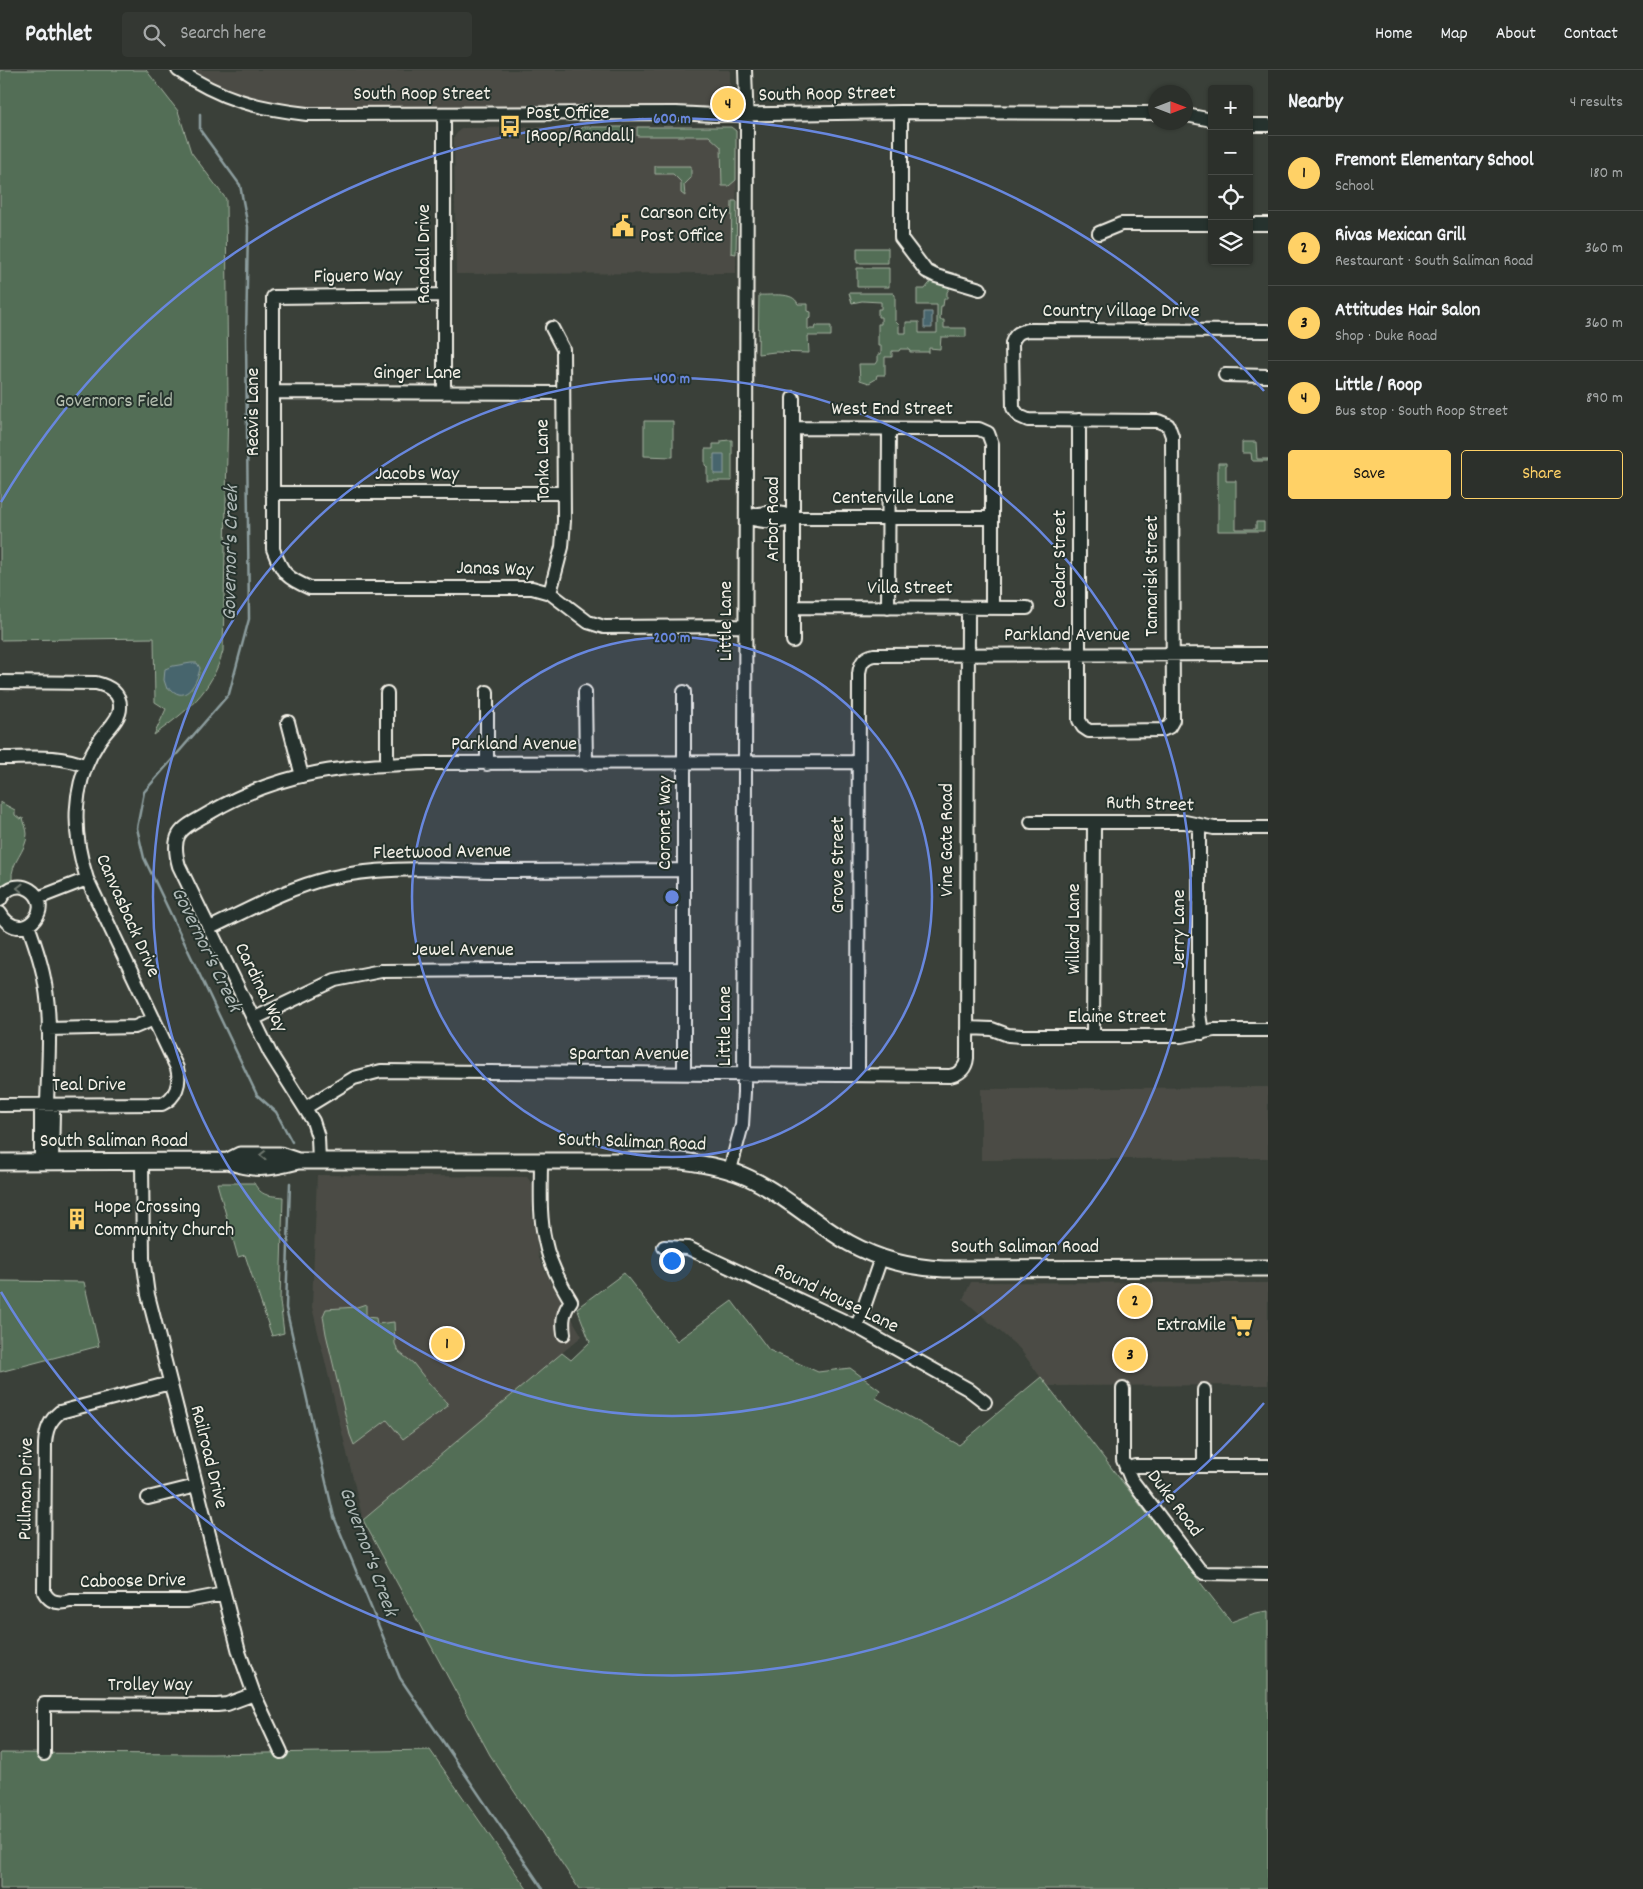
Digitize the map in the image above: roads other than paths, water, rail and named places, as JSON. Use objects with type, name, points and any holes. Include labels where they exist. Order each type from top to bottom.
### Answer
[{"type":"main road","name":"South Saliman Road","points":[[0,1162],[142,1163],[228,1161],[246,1168],[274,1168],[298,1161],[675,1161],[706,1164],[730,1170],[766,1187],[848,1242],[881,1258],[910,1265],[938,1268],[1268,1268]]},
{"type":"street","name":"South Roop Street","points":[[178,70],[214,91],[238,102],[274,110],[307,114],[676,113],[747,115],[901,112],[1148,113]]},
{"type":"street","name":"Little Lane","points":[[730,1170],[742,1124],[744,1075],[747,115],[745,70]]},
{"type":"street","points":[[901,112],[901,238],[926,271],[936,276],[980,289]]},
{"type":"street","name":"Randall Drive","points":[[444,114],[444,393]]},
{"type":"street","points":[[1193,116],[1208,119]]},
{"type":"street","points":[[1253,125],[1268,125]]},
{"type":"street","points":[[1099,233],[1121,224],[1208,224]]},
{"type":"street","points":[[1253,224],[1268,224]]},
{"type":"street","name":"Figuero Way","points":[[273,297],[444,295]]},
{"type":"street","name":"Reavis Lane","points":[[273,297],[272,493],[274,549],[281,568],[294,581]]},
{"type":"street","name":"Tonka Lane","points":[[550,592],[562,547],[563,349],[552,328]]},
{"type":"street","name":"Country Village Drive","points":[[1079,420],[1028,420],[1019,416],[1013,408],[1012,343],[1014,336],[1028,330],[1268,331]]},
{"type":"street","points":[[1225,375],[1268,376]]},
{"type":"street","name":"Ginger Lane","points":[[273,392],[562,392]]},
{"type":"street","name":"Arbor Road","points":[[793,398],[793,641]]},
{"type":"street","name":"Tamarisk Street","points":[[1079,420],[1158,421],[1168,425],[1172,436],[1173,720],[1169,727],[1162,730],[1089,731],[1082,727]]},
{"type":"street","name":"Cedar Street","points":[[1079,420],[1079,720],[1082,727]]},
{"type":"street","name":"West End Street","points":[[793,428],[979,429],[986,431],[992,444],[992,518]]},
{"type":"street","points":[[888,608],[889,429]]},
{"type":"street","name":"Jacobs Way","points":[[272,493],[562,493]]},
{"type":"street","name":"Centerville Lane","points":[[746,518],[760,522],[782,522],[793,518],[992,518]]},
{"type":"street","points":[[992,518],[992,608]]},
{"type":"street","name":"Janas Way","points":[[294,581],[310,588],[532,588],[550,592],[588,622],[604,627],[746,626]]},
{"type":"street","name":"Villa Street","points":[[793,607],[1027,608]]},
{"type":"street","name":"Vine Gate Road","points":[[961,1071],[967,1061],[968,608]]},
{"type":"street","name":"Parkland Avenue","points":[[867,657],[874,655],[1268,654]]},
{"type":"street","name":"Grove Street","points":[[858,1075],[859,674],[860,665],[867,657]]},
{"type":"street","name":"Canvasback Drive","points":[[0,682],[96,683],[109,687],[115,691],[118,697],[119,716],[105,732],[86,766],[78,791],[76,816],[79,850],[87,879],[177,1068],[179,1081],[174,1094]]},
{"type":"street","points":[[486,764],[487,692]]},
{"type":"street","points":[[585,692],[586,764]]},
{"type":"street","name":"Coronet Way","points":[[684,692],[684,1074]]},
{"type":"street","points":[[388,693],[388,764]]},
{"type":"street","points":[[288,722],[302,776]]},
{"type":"street","points":[[0,758],[57,758],[73,760],[86,766]]},
{"type":"street","name":"Parkland Avenue","points":[[183,829],[245,794],[269,784],[333,769],[388,764],[859,762]]},
{"type":"street","name":"Ruth Street","points":[[1031,822],[1185,822],[1214,828],[1268,828]]},
{"type":"street","name":"Willard Lane","points":[[1094,822],[1094,1036]]},
{"type":"street","name":"Jerry Lane","points":[[1199,825],[1199,1014],[1202,1033]]},
{"type":"street","name":"Cardinal Way","points":[[183,829],[175,845],[179,866],[253,1019],[277,1065],[305,1108],[318,1134],[319,1161]]},
{"type":"street","name":"Fleetwood Avenue","points":[[210,928],[295,889],[328,878],[358,873],[453,870],[684,870]]},
{"type":"street","points":[[38,898],[87,879]]},
{"type":"street","points":[[0,900],[3,894],[15,886],[29,888],[38,898],[39,911],[37,917],[28,925],[15,927],[8,924],[0,913]]},
{"type":"street","points":[[28,925],[38,951],[46,986],[48,1029],[47,1104],[42,1111],[47,1130],[46,1162]]},
{"type":"street","name":"Jewel Avenue","points":[[253,1019],[335,980],[381,971],[684,969]]},
{"type":"street","points":[[48,1029],[135,1027],[154,1019]]},
{"type":"street","name":"Elaine Street","points":[[967,1028],[992,1029],[1016,1036],[1181,1036],[1214,1030],[1268,1030]]},
{"type":"street","name":"Spartan Avenue","points":[[305,1108],[354,1078],[381,1071],[950,1076],[961,1071]]},
{"type":"street","name":"Teal Drive","points":[[0,1105],[151,1105],[166,1102],[174,1094]]},
{"type":"street","points":[[541,1160],[541,1213],[545,1243],[562,1285],[571,1301],[566,1307],[562,1318],[564,1334]]},
{"type":"street","name":"Railroad Drive","points":[[142,1163],[143,1258],[148,1295],[239,1652],[254,1694],[281,1752]]},
{"type":"street","name":"Round House Lane","points":[[664,1247],[688,1248],[857,1327],[968,1389],[985,1402]]},
{"type":"street","points":[[857,1327],[881,1258]]},
{"type":"street","name":"Pullman Drive","points":[[45,1595],[45,1444],[46,1430],[53,1418],[60,1412],[170,1383]]},
{"type":"street","name":"Duke Road","points":[[1124,1389],[1123,1460],[1126,1469],[1131,1479],[1199,1569],[1204,1573],[1268,1574]]},
{"type":"street","points":[[1204,1390],[1204,1466]]},
{"type":"street","points":[[1126,1469],[1135,1466],[1268,1466]]},
{"type":"street","points":[[148,1498],[196,1486]]},
{"type":"street","name":"Caboose Drive","points":[[45,1595],[56,1603],[62,1603],[70,1601],[187,1601],[224,1594]]},
{"type":"street","name":"Trolley Way","points":[[44,1754],[44,1704],[217,1705],[228,1704],[254,1694]]},
{"type":"water","points":[[924,312],[932,312],[932,328],[924,328]]},
{"type":"water","points":[[714,454],[724,454],[724,474],[714,474]]},
{"type":"water","points":[[197,663],[200,668],[194,685],[186,693],[182,694],[167,689],[164,680],[165,669]]},
{"type":"waterway","name":"Governor's Creek","points":[[200,114],[200,130],[240,185],[248,227],[246,339],[249,619],[229,694],[144,792],[137,828],[144,858],[257,1095],[276,1112],[292,1142]]},
{"type":"waterway","name":"Governor's Creek","points":[[290,1183],[286,1308],[334,1517],[400,1678],[543,1889]]},
{"type":"place","name":"Little / Roop","points":[[728,104]]},
{"type":"place","name":"Post Office [Roop/Randall]","points":[[510,126]]},
{"type":"place","name":"Carson City Post Office","points":[[623,226]]},
{"type":"place","name":"Hope Crossing Community Church","points":[[77,1219]]},
{"type":"place","name":"Rivas Mexican Grill","points":[[1135,1301]]},
{"type":"place","name":"ExtraMile","points":[[1242,1326]]},
{"type":"place","name":"Fremont Elementary School","points":[[447,1344]]},
{"type":"place","name":"Attitudes Hair Salon","points":[[1130,1355]]},
{"type":"park label","name":"Governors Field","points":[[114,402]]}]
